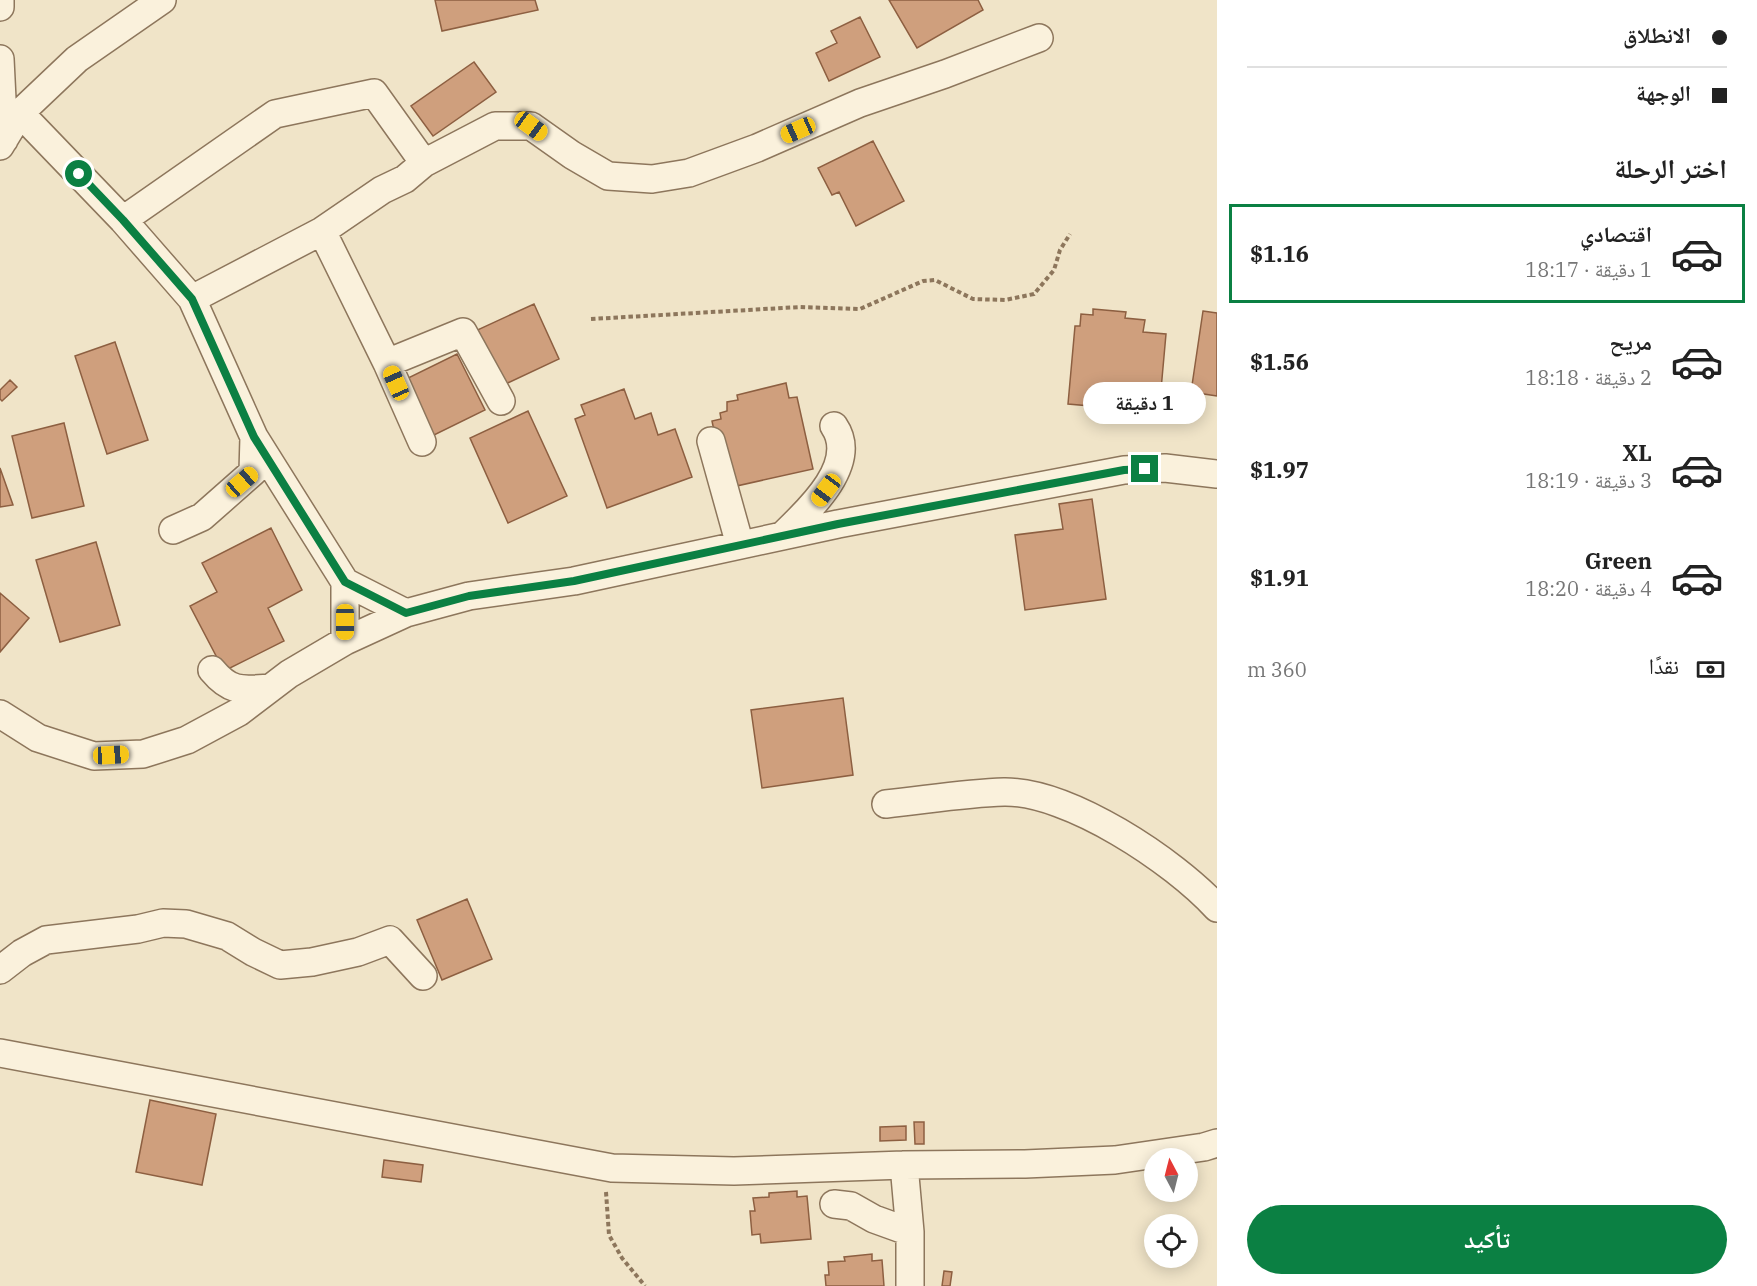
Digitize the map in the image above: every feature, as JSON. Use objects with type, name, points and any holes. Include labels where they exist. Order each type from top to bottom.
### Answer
[{"type":"street","points":[[0,0],[0,7]]},
{"type":"street","points":[[2,143],[20,113],[77,59],[162,0]]},
{"type":"street","points":[[192,299],[322,231],[382,190],[405,179],[424,163],[495,126],[531,126],[572,155],[608,176],[652,179],[689,173],[757,148],[860,103],[1039,38]]},
{"type":"street","points":[[0,59],[2,143]]},
{"type":"street","points":[[123,220],[275,114],[374,93],[424,163]]},
{"type":"street","points":[[20,113],[123,220],[192,299],[254,437],[345,582],[406,613]]},
{"type":"street","points":[[322,231],[387,363],[422,442]]},
{"type":"street","points":[[387,363],[463,332],[501,401]]},
{"type":"street","points":[[781,536],[812,507],[826,490],[836,469],[840,450],[839,433],[834,426]]},
{"type":"street","points":[[173,530],[202,517],[253,472],[254,437]]},
{"type":"street","points":[[711,441],[740,545]]},
{"type":"street","points":[[0,714],[38,738],[94,756],[143,754],[187,740],[239,711],[289,674],[345,641],[406,613],[469,596],[574,581],[781,536],[1124,470],[1165,468],[1217,474]]},
{"type":"street","points":[[345,582],[345,641]]},
{"type":"street","points":[[212,670],[222,682],[239,690],[270,688]]},
{"type":"street","points":[[886,804],[1005,792],[1042,796],[1123,835],[1201,890],[1217,908]]},
{"type":"street","points":[[0,970],[22,953],[46,940],[138,929],[163,923],[186,924],[227,936],[260,956],[280,964],[312,962],[358,952],[390,940],[423,976]]},
{"type":"street","points":[[0,1053],[612,1168],[734,1171],[904,1165],[1025,1164],[1115,1160],[1204,1148],[1217,1143]]},
{"type":"street","points":[[904,1165],[910,1232],[910,1286]]},
{"type":"street","points":[[834,1204],[851,1206],[874,1219],[910,1232]]},
{"type":"path","points":[[591,319],[800,307],[860,309],[924,281],[935,280],[973,299],[1005,300],[1034,294],[1054,270],[1060,250],[1070,234]]},
{"type":"path","points":[[612,1168],[606,1191],[609,1234],[622,1258],[645,1286]]},
{"type":"building","points":[[435,0],[535,0],[538,10],[442,31]]},
{"type":"building","points":[[889,0],[978,0],[983,10],[917,48]]},
{"type":"building","points":[[860,17],[880,57],[829,81],[816,53],[837,43],[831,31]]},
{"type":"building","points":[[474,62],[496,92],[433,136],[411,106]]},
{"type":"building","points":[[873,141],[904,201],[856,226],[839,192],[832,195],[818,168]]},
{"type":"building","points":[[534,304],[559,359],[499,387],[473,332]]},
{"type":"building","points":[[1093,309],[1126,312],[1125,318],[1145,320],[1143,332],[1166,334],[1159,412],[1068,404],[1075,326],[1080,326],[1081,314],[1093,315]]},
{"type":"building","points":[[1203,311],[1217,313],[1217,396],[1191,392]]},
{"type":"building","points":[[115,342],[148,440],[107,454],[75,356]]},
{"type":"building","points":[[457,354],[485,410],[432,436],[404,380]]},
{"type":"building","points":[[10,380],[17,387],[2,401],[0,390]]},
{"type":"building","points":[[786,383],[789,398],[797,397],[813,469],[732,487],[717,445],[712,421],[721,419],[720,413],[727,411],[727,402],[738,400],[737,395]]},
{"type":"building","points":[[624,389],[635,419],[651,413],[658,435],[675,429],[692,477],[607,508],[575,419],[585,415],[581,405]]},
{"type":"building","points":[[528,411],[567,496],[508,523],[470,438]]},
{"type":"building","points":[[64,423],[84,506],[32,518],[12,436]]},
{"type":"building","points":[[0,468],[13,505],[0,507]]},
{"type":"building","points":[[1092,499],[1106,599],[1025,610],[1015,535],[1063,529],[1059,504]]},
{"type":"building","points":[[271,528],[302,590],[268,608],[284,641],[224,671],[190,606],[217,592],[202,563]]},
{"type":"building","points":[[96,542],[120,625],[60,642],[36,560]]},
{"type":"building","points":[[0,593],[29,618],[0,652]]},
{"type":"building","points":[[843,698],[853,775],[762,788],[751,710]]},
{"type":"building","points":[[467,899],[492,959],[442,980],[417,920]]},
{"type":"building","points":[[150,1100],[216,1114],[202,1185],[136,1172]]},
{"type":"building","points":[[914,1122],[924,1122],[924,1144],[915,1144]]},
{"type":"building","points":[[906,1126],[906,1140],[880,1141],[880,1127]]},
{"type":"building","points":[[384,1160],[423,1165],[421,1182],[382,1177]]},
{"type":"building","points":[[797,1191],[797,1197],[807,1196],[811,1239],[761,1243],[760,1234],[752,1235],[750,1211],[755,1211],[753,1198],[769,1197],[769,1193]]},
{"type":"building","points":[[872,1254],[872,1261],[882,1260],[884,1286],[826,1286],[825,1275],[829,1275],[828,1262],[845,1261],[844,1257]]},
{"type":"building","points":[[944,1271],[952,1272],[950,1286],[942,1286]]},
{"type":"route","points":[[79,174],[192,299],[254,437],[345,582],[406,613],[469,596],[574,581],[838,524],[1124,470],[1145,469]]}]
